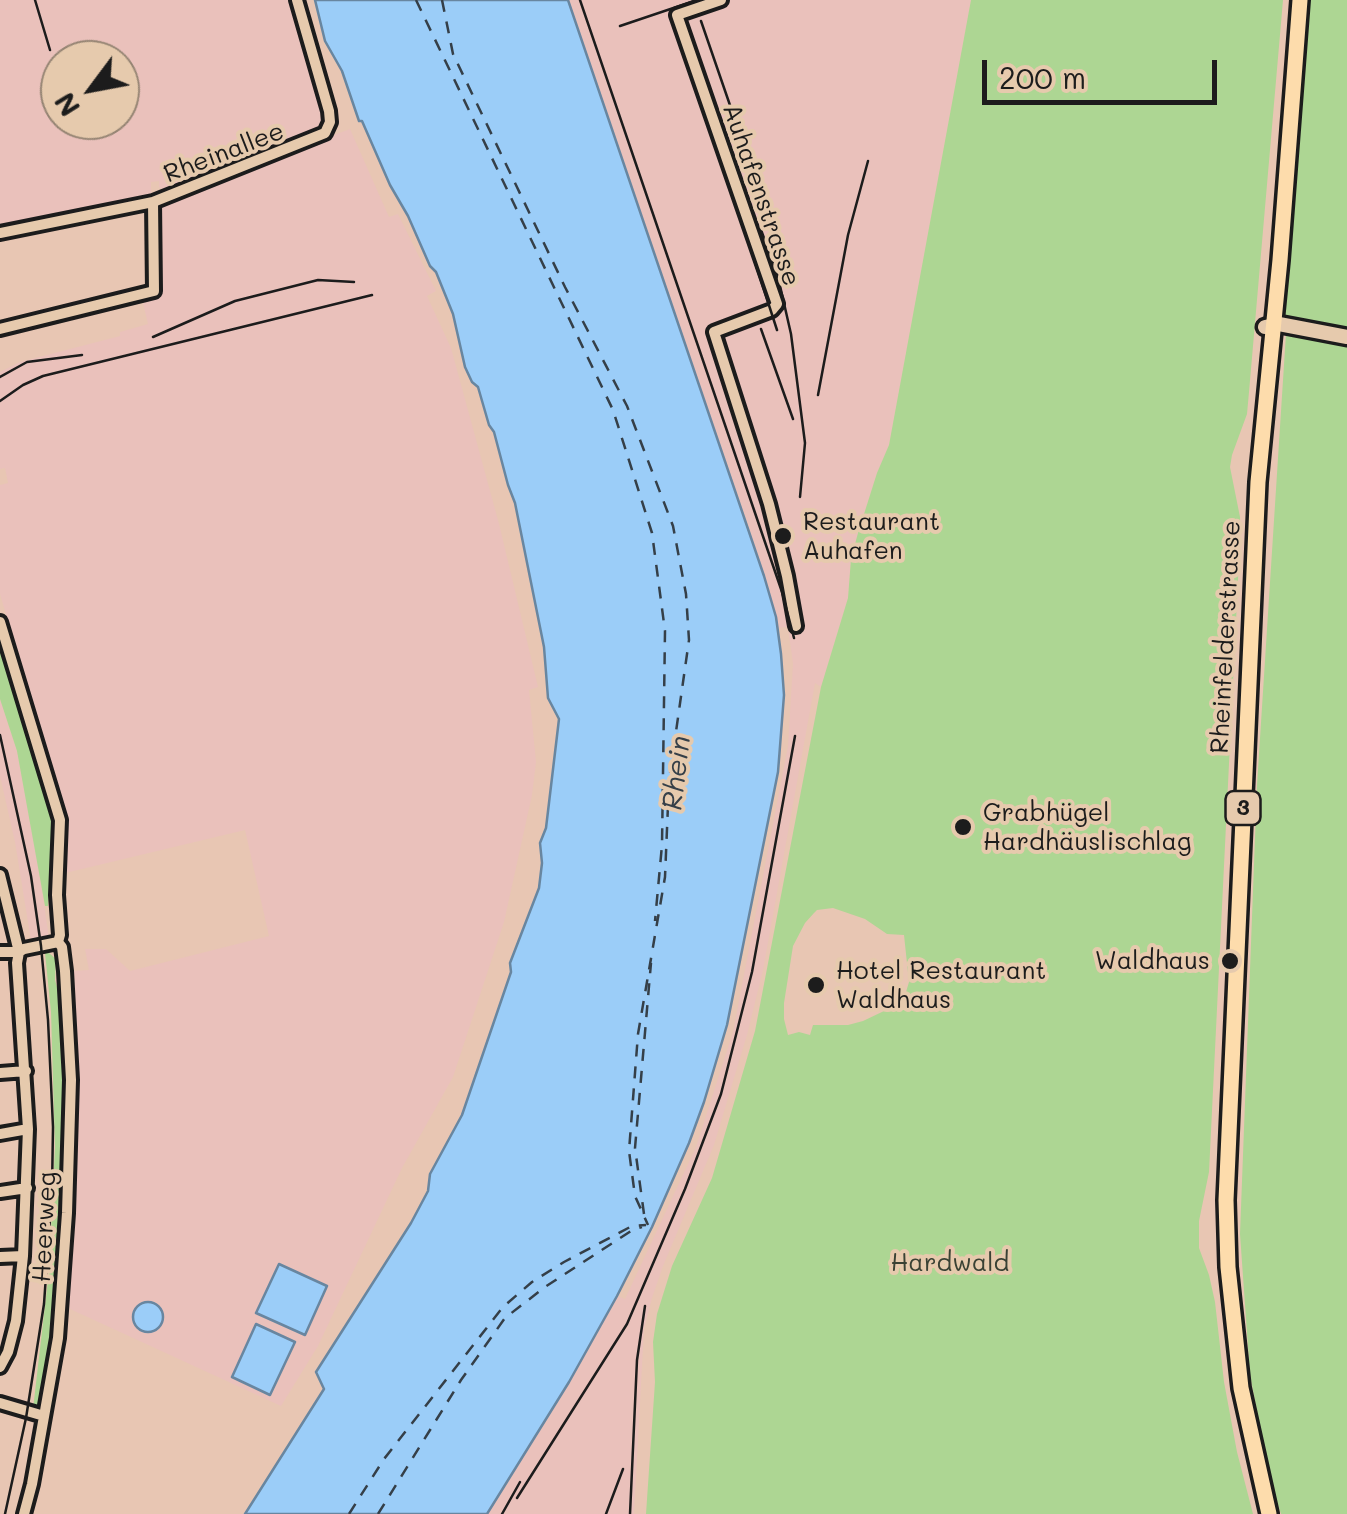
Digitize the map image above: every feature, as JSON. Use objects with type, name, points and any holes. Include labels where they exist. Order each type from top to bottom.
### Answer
[{"type":"main road","name":"Rheinfelderstrasse","points":[[1266,1514],[1248,1454],[1235,1382],[1226,1317],[1220,1201],[1251,503],[1270,326],[1296,0]]},
{"type":"street","name":"Rheinallee","points":[[0,233],[153,202],[326,133],[330,122],[328,110],[297,0]]},
{"type":"street","name":"Auhafenstrasse","points":[[721,0],[677,15],[778,304],[772,310],[714,332],[769,504],[796,626]]},
{"type":"street","points":[[0,329],[154,292],[153,202]]},
{"type":"street","points":[[1270,326],[1347,336]]},
{"type":"street","name":"Heerweg","points":[[0,622],[60,820],[56,895],[60,936],[56,943],[62,948],[71,1080],[58,1338],[24,1514]]},
{"type":"street","points":[[0,875],[20,952],[17,963],[28,1130],[16,1322],[0,1367]]},
{"type":"street","points":[[0,952],[20,952],[56,943]]},
{"type":"street","points":[[0,1073],[26,1071]]},
{"type":"street","points":[[0,1134],[28,1130]]},
{"type":"street","points":[[0,1192],[27,1188]]},
{"type":"street","points":[[0,1257],[23,1256]]},
{"type":"street","points":[[0,1320],[16,1322]]},
{"type":"street","points":[[0,1403],[44,1416]]},
{"type":"shaded area","points":[[0,0],[291,0],[325,126],[314,134],[162,189],[159,181],[151,182],[151,196],[0,227]]},
{"type":"shaded area","points":[[568,0],[971,0],[889,445],[858,533],[848,598],[821,687],[815,683],[763,970],[714,1145],[663,1266],[644,1329],[634,1514],[487,1514],[617,1296],[625,1299],[696,1147],[733,1032],[788,746],[793,664],[788,627],[777,628],[749,528]]},
{"type":"shaded area","points":[[350,129],[389,217],[398,214],[436,291],[427,296],[451,348],[538,687],[529,690],[536,762],[504,922],[453,1077],[402,1168],[318,1346],[281,1406],[70,1309],[76,1160],[74,971],[89,970],[85,949],[106,949],[130,971],[269,936],[245,830],[61,874],[66,819],[0,594],[0,485],[8,483],[5,468],[0,469],[0,372],[20,362],[120,336],[120,332],[148,324],[143,303],[160,298],[159,202]]},
{"type":"shaded area","points":[[0,699],[17,751],[49,938],[31,941],[0,776]]},
{"type":"green space","name":"Hardwald","points":[[971,0],[1283,0],[1247,414],[1230,467],[1240,517],[1240,539],[1209,1172],[1199,1221],[1199,1248],[1215,1302],[1224,1382],[1253,1514],[646,1514],[657,1314],[672,1266],[712,1178],[755,1031],[821,687],[848,598],[858,533],[889,445]],"holes":[[[833,908],[865,919],[887,934],[904,935],[909,982],[903,1002],[863,1021],[813,1025],[810,1035],[788,1035],[784,1003],[793,946],[805,923],[817,910]]]},
{"type":"green space","points":[[1303,0],[1347,0],[1347,1514],[1281,1514],[1271,1483],[1250,1375],[1240,1234],[1257,785],[1287,318],[1280,300]]},
{"type":"green space","points":[[0,639],[1,653],[9,666],[51,807],[48,906],[17,751],[0,699]]},
{"type":"green space","points":[[45,953],[56,959],[55,980],[65,1015],[66,1182],[44,1404],[33,1409],[49,1271],[55,1147]]},
{"type":"water","name":"Rhein","points":[[315,0],[568,0],[764,576],[781,654],[784,695],[778,772],[727,1025],[704,1102],[652,1227],[617,1296],[487,1514],[245,1514],[324,1389],[316,1372],[411,1223],[428,1191],[430,1174],[462,1115],[511,972],[510,963],[539,888],[540,843],[546,828],[559,719],[548,698],[544,647],[515,503],[494,432],[478,387],[465,367],[453,314],[436,272],[359,121],[342,71],[325,41]]},
{"type":"water","points":[[279,1264],[327,1286],[305,1335],[256,1313]]},
{"type":"water","points":[[148,1302],[162,1311],[163,1317],[154,1331],[148,1332],[134,1323],[133,1317],[142,1303]]},
{"type":"water","points":[[256,1324],[295,1342],[270,1395],[232,1377]]},
{"type":"ferry route","points":[[416,0],[613,410],[652,533],[665,631],[662,845],[655,921]]},
{"type":"ferry route","points":[[442,0],[453,54],[627,406],[673,526],[686,594],[689,640],[669,781],[665,877],[638,1034],[629,1151],[635,1196],[648,1225]]},
{"type":"ferry route","points":[[644,1214],[635,1148],[651,963]]},
{"type":"ferry route","points":[[349,1514],[384,1459],[503,1307],[564,1262],[632,1226],[646,1225]]},
{"type":"ferry route","points":[[378,1514],[461,1380],[505,1318],[545,1287],[642,1227]]},
{"type":"railway","points":[[35,0],[47,40]]},
{"type":"railway","points":[[580,0],[782,592],[794,638]]},
{"type":"railway","points":[[620,26],[697,0]]},
{"type":"railway","points":[[701,21],[764,204]]},
{"type":"railway","points":[[818,395],[848,235],[868,161]]},
{"type":"railway","points":[[760,227],[778,277],[791,334],[805,443],[800,497]]},
{"type":"railway","points":[[754,259],[777,330]]},
{"type":"railway","points":[[153,337],[235,301],[318,280],[354,282]]},
{"type":"railway","points":[[0,401],[43,376],[372,295]]},
{"type":"railway","points":[[761,329],[793,419]]},
{"type":"railway","points":[[0,377],[27,362],[82,355]]},
{"type":"railway","points":[[0,735],[31,876],[41,946],[53,1127],[44,1304],[26,1418],[5,1514]]},
{"type":"railway","points":[[517,1498],[627,1324],[721,1094],[752,972],[795,736]]},
{"type":"railway","points":[[630,1514],[637,1360],[645,1306]]},
{"type":"railway","points":[[606,1514],[623,1469]]},
{"type":"railway","points":[[502,1514],[520,1482]]},
{"type":"place","name":"Restaurant Auhafen","points":[[783,536]]},
{"type":"place","name":"Grabhügel Hardhäuslischlag","points":[[963,827]]},
{"type":"place","name":"Waldhaus","points":[[1230,961]]},
{"type":"place","name":"Hotel Restaurant Waldhaus","points":[[816,985]]}]
